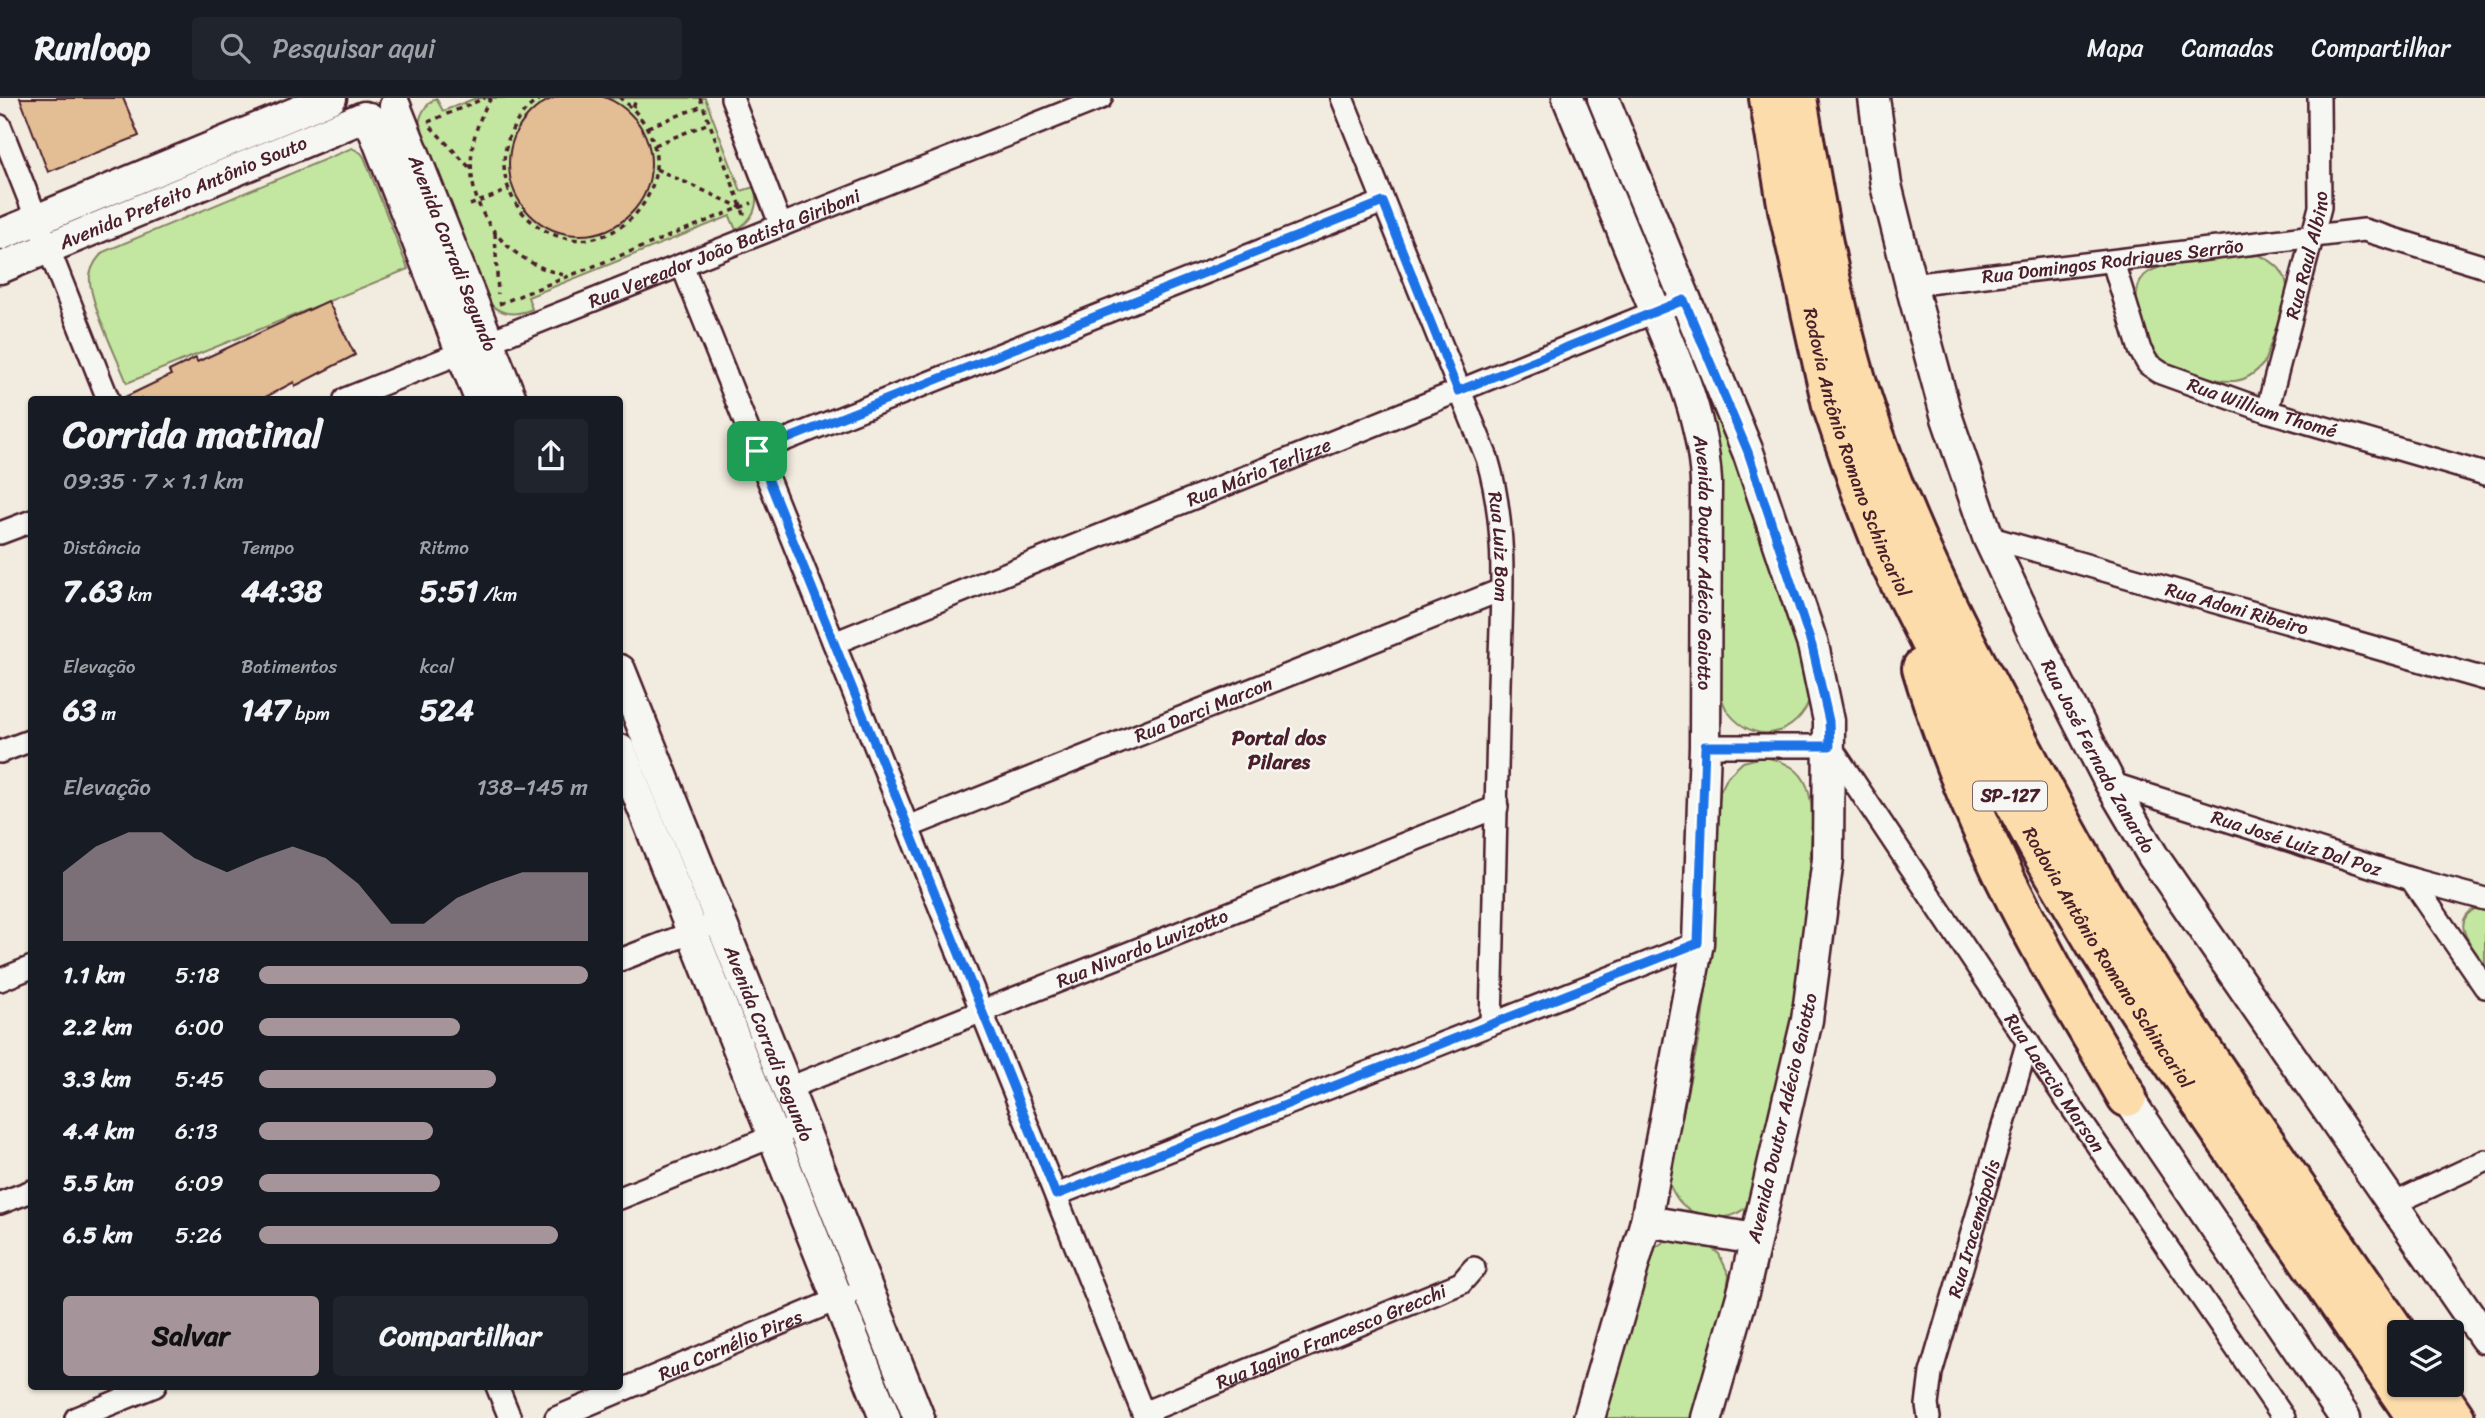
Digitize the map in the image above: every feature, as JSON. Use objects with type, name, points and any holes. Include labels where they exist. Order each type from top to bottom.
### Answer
[{"type":"highway","name":"Rodovia Antônio Romano Schincariol","points":[[1769,98],[1788,209],[1832,405],[1888,559],[1965,712],[2038,846],[2090,933],[2162,1046],[2417,1418]]},
{"type":"highway","name":"Rodovia Antônio Romano Schincariol","points":[[1797,98],[1824,245],[1862,398],[1893,485],[1930,572],[1986,683],[2124,930],[2388,1320]]},
{"type":"highway","points":[[1888,559],[1938,722],[1988,841],[2043,953],[2127,1097]]},
{"type":"highway","points":[[2441,1397],[2455,1418]]},
{"type":"street","name":"Avenida Prefeito Antônio Souto","points":[[0,235],[331,98]]},
{"type":"street","points":[[732,98],[781,226]]},
{"type":"street","name":"Rua Vereador João Batista Giriboni","points":[[353,396],[1101,98]]},
{"type":"street","name":"Rua Luiz Bom","points":[[1342,98],[1487,458],[1497,491],[1501,590],[1491,1024]]},
{"type":"street","name":"Avenida Doutor Adécio Gaiotto","points":[[1569,98],[1685,383],[1704,452],[1705,746],[1698,943],[1646,1221],[1589,1418]]},
{"type":"street","name":"Avenida Doutor Adécio Gaiotto","points":[[1603,98],[1748,452],[1808,633],[1829,721],[1828,859],[1807,1020],[1744,1289],[1707,1418]]},
{"type":"street","name":"Rua José Fernado Zanardo","points":[[1874,98],[1886,186],[1947,418],[1988,537],[2039,645],[2110,783],[2153,856],[2485,1338]]},
{"type":"street","name":"Rua Raul Albino","points":[[2267,411],[2320,207],[2319,98]]},
{"type":"street","name":"Avenida Prefeito Antônio Souto","points":[[0,268],[382,105]]},
{"type":"street","name":"Avenida Corradi Segundo","points":[[382,105],[475,348],[509,396]]},
{"type":"street","points":[[0,126],[107,396]]},
{"type":"street","points":[[757,451],[1383,202]]},
{"type":"street","name":"Rua Domingos Rodrigues Serrão","points":[[1911,285],[2364,230],[2485,267]]},
{"type":"street","name":"Rua William Thomé","points":[[2113,262],[2140,350],[2148,364],[2161,373],[2267,411],[2485,474]]},
{"type":"street","points":[[682,265],[1144,1416]]},
{"type":"street","name":"Rua Mário Terlizze","points":[[834,643],[1684,300]]},
{"type":"street","name":"Avenida Corradi Segundo","points":[[475,348],[480,396]]},
{"type":"street","points":[[0,533],[28,522]]},
{"type":"street","name":"Rua Adoni Ribeiro","points":[[1988,537],[2485,679]]},
{"type":"street","name":"Rua Darci Marcon","points":[[908,827],[1501,590]]},
{"type":"street","name":"Avenida Corradi Segundo","points":[[623,687],[631,731],[719,922],[919,1418]]},
{"type":"street","points":[[0,752],[28,742]]},
{"type":"street","points":[[1705,746],[1830,746]]},
{"type":"street","name":"Rua Laercio Marson","points":[[1830,746],[2063,1096],[2284,1418]]},
{"type":"street","name":"Avenida Corradi Segundo","points":[[623,758],[886,1418]]},
{"type":"street","name":"Rua José Luiz Dal Poz","points":[[2110,783],[2411,879],[2485,898]]},
{"type":"street","name":"Rua Nivardo Luvizotto","points":[[786,1089],[1497,807]]},
{"type":"street","points":[[2411,879],[2485,987]]},
{"type":"street","points":[[623,959],[719,922]]},
{"type":"street","points":[[1056,1195],[1698,943]]},
{"type":"street","points":[[0,980],[28,969]]},
{"type":"street","name":"Rua Iracemápolis","points":[[1929,1418],[1927,1405],[1931,1373],[2028,1041]]},
{"type":"street","points":[[2127,1097],[2345,1418]]},
{"type":"street","points":[[623,1197],[801,1125]]},
{"type":"street","points":[[2393,1204],[2485,1161]]},
{"type":"street","points":[[0,1203],[28,1192]]},
{"type":"street","points":[[1646,1221],[1755,1239]]},
{"type":"street","name":"Rua Iggino Francesco Grecchi","points":[[1144,1416],[1461,1283],[1474,1268]]},
{"type":"street","name":"Rua Cornélio Pires","points":[[623,1390],[866,1288]]},
{"type":"street","points":[[76,1418],[102,1413],[147,1390]]},
{"type":"street","points":[[500,1390],[510,1418]]},
{"type":"street","name":"Rua Cornélio Pires","points":[[556,1418],[622,1390]]},
{"type":"path","points":[[471,169],[427,122],[485,98]]},
{"type":"path","points":[[491,98],[478,122],[474,137],[471,169],[478,202],[495,233],[515,253],[539,268],[566,276]]},
{"type":"path","points":[[541,98],[514,124],[504,157],[505,173],[509,190],[528,218],[541,228],[574,239],[607,234],[623,226],[636,215],[650,193],[656,169],[654,145],[648,127],[633,107],[620,98]]},
{"type":"path","points":[[633,107],[637,98]]},
{"type":"path","points":[[700,98],[753,237]]},
{"type":"path","points":[[648,127],[703,106]]},
{"type":"path","points":[[654,145],[709,123]]},
{"type":"path","points":[[656,169],[741,208]]},
{"type":"path","points":[[470,205],[509,190]]},
{"type":"path","points":[[495,233],[498,304],[770,196]]},
{"type":"green space","points":[[436,98],[443,111],[476,98],[705,98],[741,191],[754,187],[754,212],[747,222],[736,230],[730,216],[528,297],[532,309],[519,313],[501,311],[486,299],[419,131],[423,112]]},
{"type":"green space","points":[[352,148],[364,157],[408,269],[127,383],[98,313],[90,285],[92,268],[103,252]]},
{"type":"green space","points":[[2259,255],[2278,267],[2287,287],[2264,363],[2256,372],[2231,381],[2180,370],[2162,362],[2148,344],[2139,317],[2137,290],[2141,280],[2149,272],[2172,264]]},
{"type":"green space","points":[[1691,347],[1729,438],[1813,687],[1809,703],[1801,715],[1791,725],[1779,731],[1753,731],[1740,724],[1727,710],[1719,692],[1686,349]]},
{"type":"green space","points":[[1762,757],[1785,763],[1798,772],[1803,778],[1811,802],[1809,887],[1801,989],[1787,1068],[1757,1189],[1749,1204],[1742,1210],[1716,1218],[1690,1210],[1676,1197],[1668,1182],[1701,1028],[1712,943],[1720,792],[1728,776],[1743,762]]},
{"type":"green space","points":[[2476,908],[2485,911],[2485,965],[2469,943],[2463,927],[2468,914]]},
{"type":"green space","points":[[1686,1236],[1702,1241],[1719,1254],[1729,1275],[1726,1297],[1692,1418],[1602,1418],[1652,1250],[1665,1241]]},
{"type":"building","points":[[580,93],[607,99],[630,114],[645,137],[651,164],[645,191],[630,214],[607,229],[580,235],[553,229],[530,214],[515,191],[509,164],[515,137],[530,114],[553,99]]},
{"type":"building","points":[[20,98],[123,98],[139,136],[48,172]]},
{"type":"building","points":[[328,301],[355,355],[295,386],[294,382],[268,396],[127,396],[171,375],[169,371],[196,358],[197,362]]},
{"type":"district","name":"Portal dos Pilares","points":[[1279,750]]},
{"type":"route","points":[[1383,202],[1458,391],[1684,300],[1748,452],[1812,646],[1829,721],[1830,746],[1705,746],[1698,943],[1056,1195],[757,451],[1383,202]]}]
